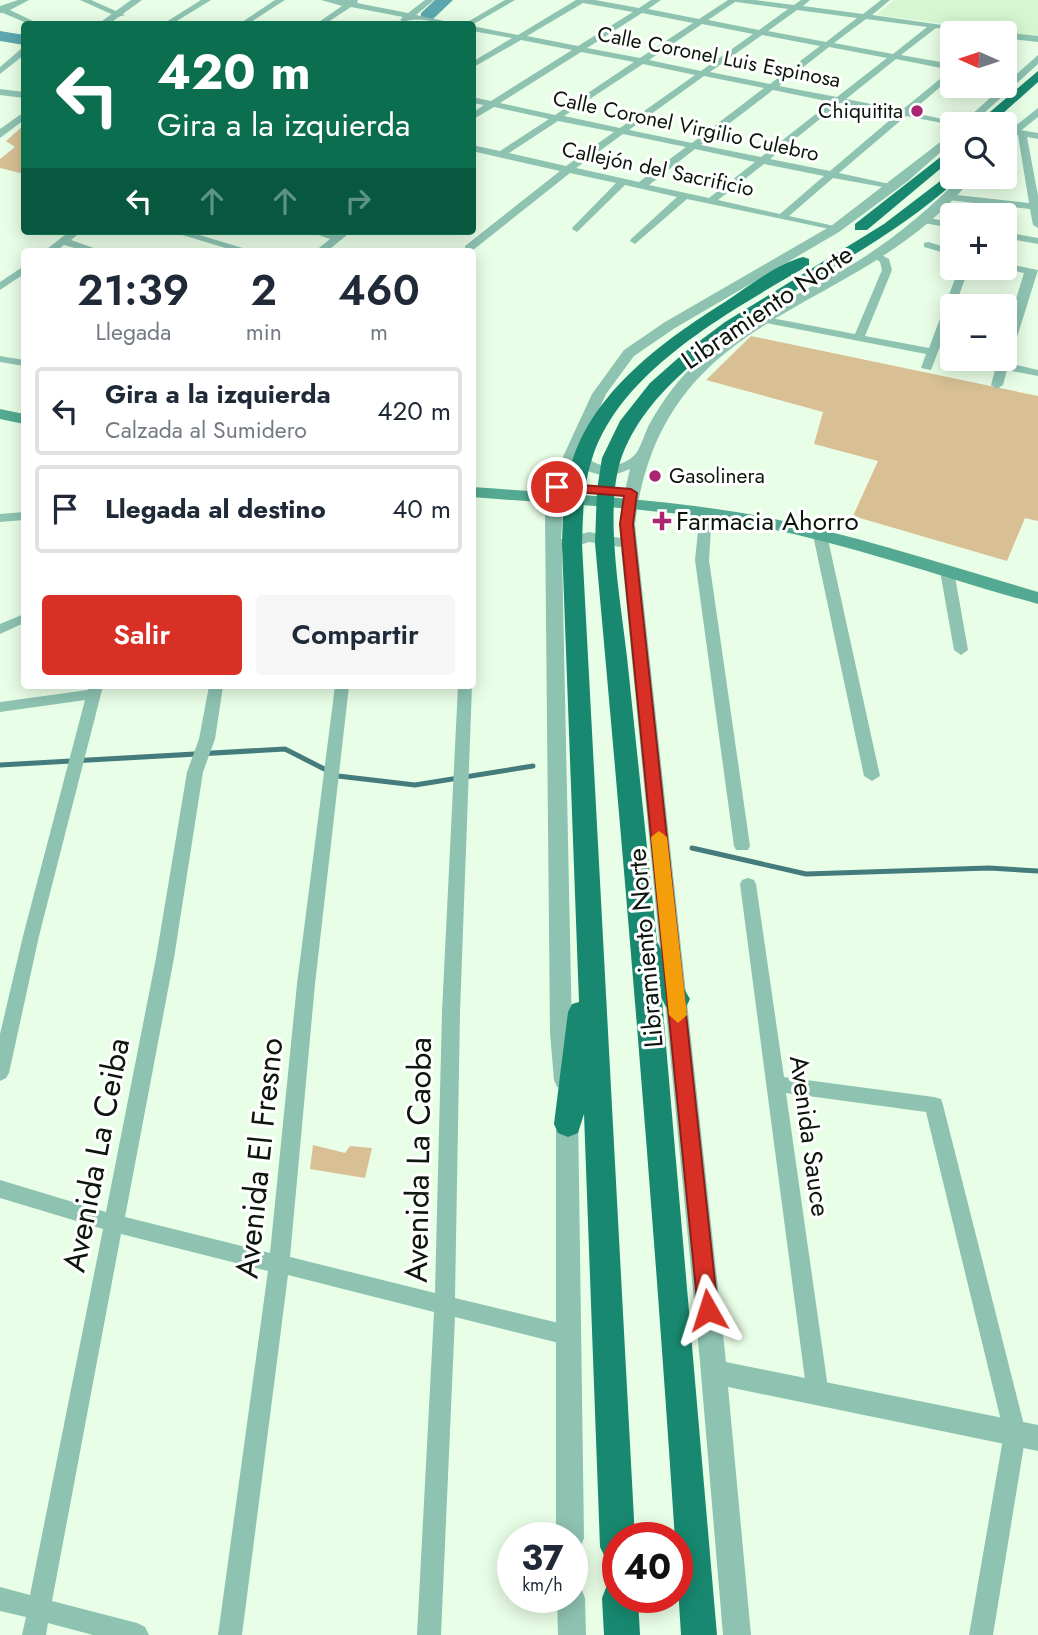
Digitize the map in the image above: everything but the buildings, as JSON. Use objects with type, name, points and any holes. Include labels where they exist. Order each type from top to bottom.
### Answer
[{"type":"highway","points":[[996,112],[1038,75]]},
{"type":"highway","points":[[1017,124],[1038,91]]},
{"type":"highway","name":"Libramiento Norte","points":[[617,1522],[591,945],[563,550],[582,445],[647,364],[764,284],[872,220],[940,162]]},
{"type":"highway","name":"Libramiento Norte","points":[[699,1635],[681,1357],[645,938],[617,548],[605,501],[613,457],[635,415],[673,371],[719,334],[889,228],[940,187]]},
{"type":"highway","points":[[645,938],[676,999]]},
{"type":"highway","points":[[568,1124],[591,945]]},
{"type":"highway","points":[[621,1613],[622,1635]]},
{"type":"main road","points":[[0,415],[21,418]]},
{"type":"main road","points":[[0,429],[21,433]]},
{"type":"main road","points":[[476,481],[556,493]]},
{"type":"main road","points":[[476,492],[556,493],[721,502],[824,523],[1038,585]]},
{"type":"main road","points":[[630,499],[820,535],[1038,598]]},
{"type":"street","points":[[1,10],[25,0]]},
{"type":"street","points":[[84,0],[109,20]]},
{"type":"street","points":[[109,20],[137,0]]},
{"type":"street","points":[[109,20],[145,0]]},
{"type":"street","points":[[172,21],[207,0]]},
{"type":"street","points":[[248,21],[281,0]]},
{"type":"street","points":[[325,0],[354,3],[437,21]]},
{"type":"street","points":[[402,21],[430,0]]},
{"type":"street","points":[[473,21],[511,0]]},
{"type":"street","points":[[476,64],[582,0],[828,43],[940,66]]},
{"type":"street","points":[[476,115],[657,0]]},
{"type":"street","points":[[502,154],[735,0],[940,27]]},
{"type":"street","points":[[469,248],[567,170],[765,32],[806,0]]},
{"type":"street","points":[[642,185],[886,0]]},
{"type":"street","points":[[325,21],[354,3]]},
{"type":"street","points":[[1,10],[28,21]]},
{"type":"street","points":[[712,200],[933,26]]},
{"type":"street","name":"Calle Coronel Luis Espinosa","points":[[476,29],[940,120]]},
{"type":"street","points":[[1017,37],[1038,39]]},
{"type":"street","points":[[0,71],[21,54]]},
{"type":"street","points":[[1017,72],[1038,58]]},
{"type":"street","points":[[783,216],[832,177],[940,80]]},
{"type":"street","points":[[0,92],[21,94]]},
{"type":"street","points":[[977,112],[990,98]]},
{"type":"street","name":"Calle Coronel Virgilio Culebro","points":[[476,101],[832,177],[891,187]]},
{"type":"street","points":[[1017,128],[1038,111]]},
{"type":"street","points":[[0,135],[21,118]]},
{"type":"street","points":[[1017,134],[1038,136]]},
{"type":"street","points":[[570,1522],[568,1124],[561,1033],[563,550],[556,493],[582,445],[599,394],[629,353],[670,325],[835,229],[940,146]]},
{"type":"street","name":"Callejón del Sacrificio","points":[[476,149],[835,229]]},
{"type":"street","points":[[1017,150],[1037,207],[1038,225]]},
{"type":"street","points":[[577,229],[623,181]]},
{"type":"street","name":"Libramiento Norte","points":[[737,1635],[714,1372],[676,999],[617,548],[643,456],[660,420],[690,377],[723,345],[876,255],[922,220],[956,189]]},
{"type":"street","points":[[635,241],[685,195]]},
{"type":"street","points":[[948,197],[1037,207]]},
{"type":"street","points":[[922,220],[940,223]]},
{"type":"street","points":[[54,248],[72,235]]},
{"type":"street","points":[[189,235],[236,248]]},
{"type":"street","points":[[324,248],[341,235]]},
{"type":"street","points":[[1017,237],[1038,241]]},
{"type":"street","points":[[62,242],[85,248]]},
{"type":"street","points":[[928,245],[940,248]]},
{"type":"street","points":[[859,337],[887,270],[885,261],[876,255]]},
{"type":"street","points":[[0,287],[21,272]]},
{"type":"street","points":[[1017,322],[1034,272]]},
{"type":"street","points":[[927,368],[959,280]]},
{"type":"street","points":[[766,320],[931,352]]},
{"type":"street","points":[[0,359],[21,362]]},
{"type":"street","points":[[1017,366],[1038,373]]},
{"type":"street","points":[[997,385],[1001,371]]},
{"type":"street","points":[[582,445],[582,460],[593,469],[619,470],[643,456]]},
{"type":"street","points":[[706,512],[702,560],[742,846]]},
{"type":"street","points":[[0,518],[21,516]]},
{"type":"street","points":[[820,535],[873,776]]},
{"type":"street","points":[[563,550],[560,546],[583,537],[610,540],[617,548]]},
{"type":"street","points":[[947,571],[961,650]]},
{"type":"street","points":[[0,629],[21,619]]},
{"type":"street","name":"Avenida La Ceiba","points":[[34,1635],[165,958],[195,772],[207,739],[215,689]]},
{"type":"street","name":"Avenida El Fresno","points":[[230,1635],[279,1265],[306,984],[342,689]]},
{"type":"street","name":"Avenida La Caoba","points":[[429,1635],[445,1305],[451,1012],[465,689]]},
{"type":"street","points":[[0,706],[95,690],[0,1073]]},
{"type":"street","name":"Avenida Sauce","points":[[748,884],[818,1395]]},
{"type":"street","points":[[776,1084],[934,1105],[1026,1436],[981,1635]]},
{"type":"street","points":[[0,1189],[112,1223],[567,1335]]},
{"type":"street","points":[[714,1372],[1026,1436]]},
{"type":"street","points":[[0,1599],[137,1635]]},
{"type":"street","points":[[571,1613],[572,1635]]},
{"type":"shaded area","points":[[894,0],[1038,0],[1038,36],[1017,33],[1017,21],[940,21],[940,23],[877,15]]},
{"type":"shaded area","points":[[21,128],[21,173],[0,168],[0,159],[15,147],[6,141]]},
{"type":"shaded area","points":[[751,336],[1038,396],[1038,521],[1025,518],[1007,561],[853,516],[878,461],[814,444],[823,412],[706,380]]},
{"type":"shaded area","points":[[313,1145],[345,1153],[350,1146],[372,1148],[365,1178],[310,1169]]},
{"type":"waterway","points":[[427,16],[445,0]]},
{"type":"waterway","points":[[0,36],[21,40]]},
{"type":"waterway","points":[[0,765],[285,749],[338,776],[415,785],[533,766]]},
{"type":"waterway","points":[[692,848],[806,874],[989,868],[1038,871]]},
{"type":"slow traffic","points":[[659,837],[678,1015]]},
{"type":"place","name":"Chiquitita","points":[[917,111]]},
{"type":"place","name":"Gasolinera","points":[[655,476]]},
{"type":"place","name":"Farmacia Ahorro","points":[[662,521]]},
{"type":"route","points":[[557,487],[631,493],[627,524],[708,1310]]}]
